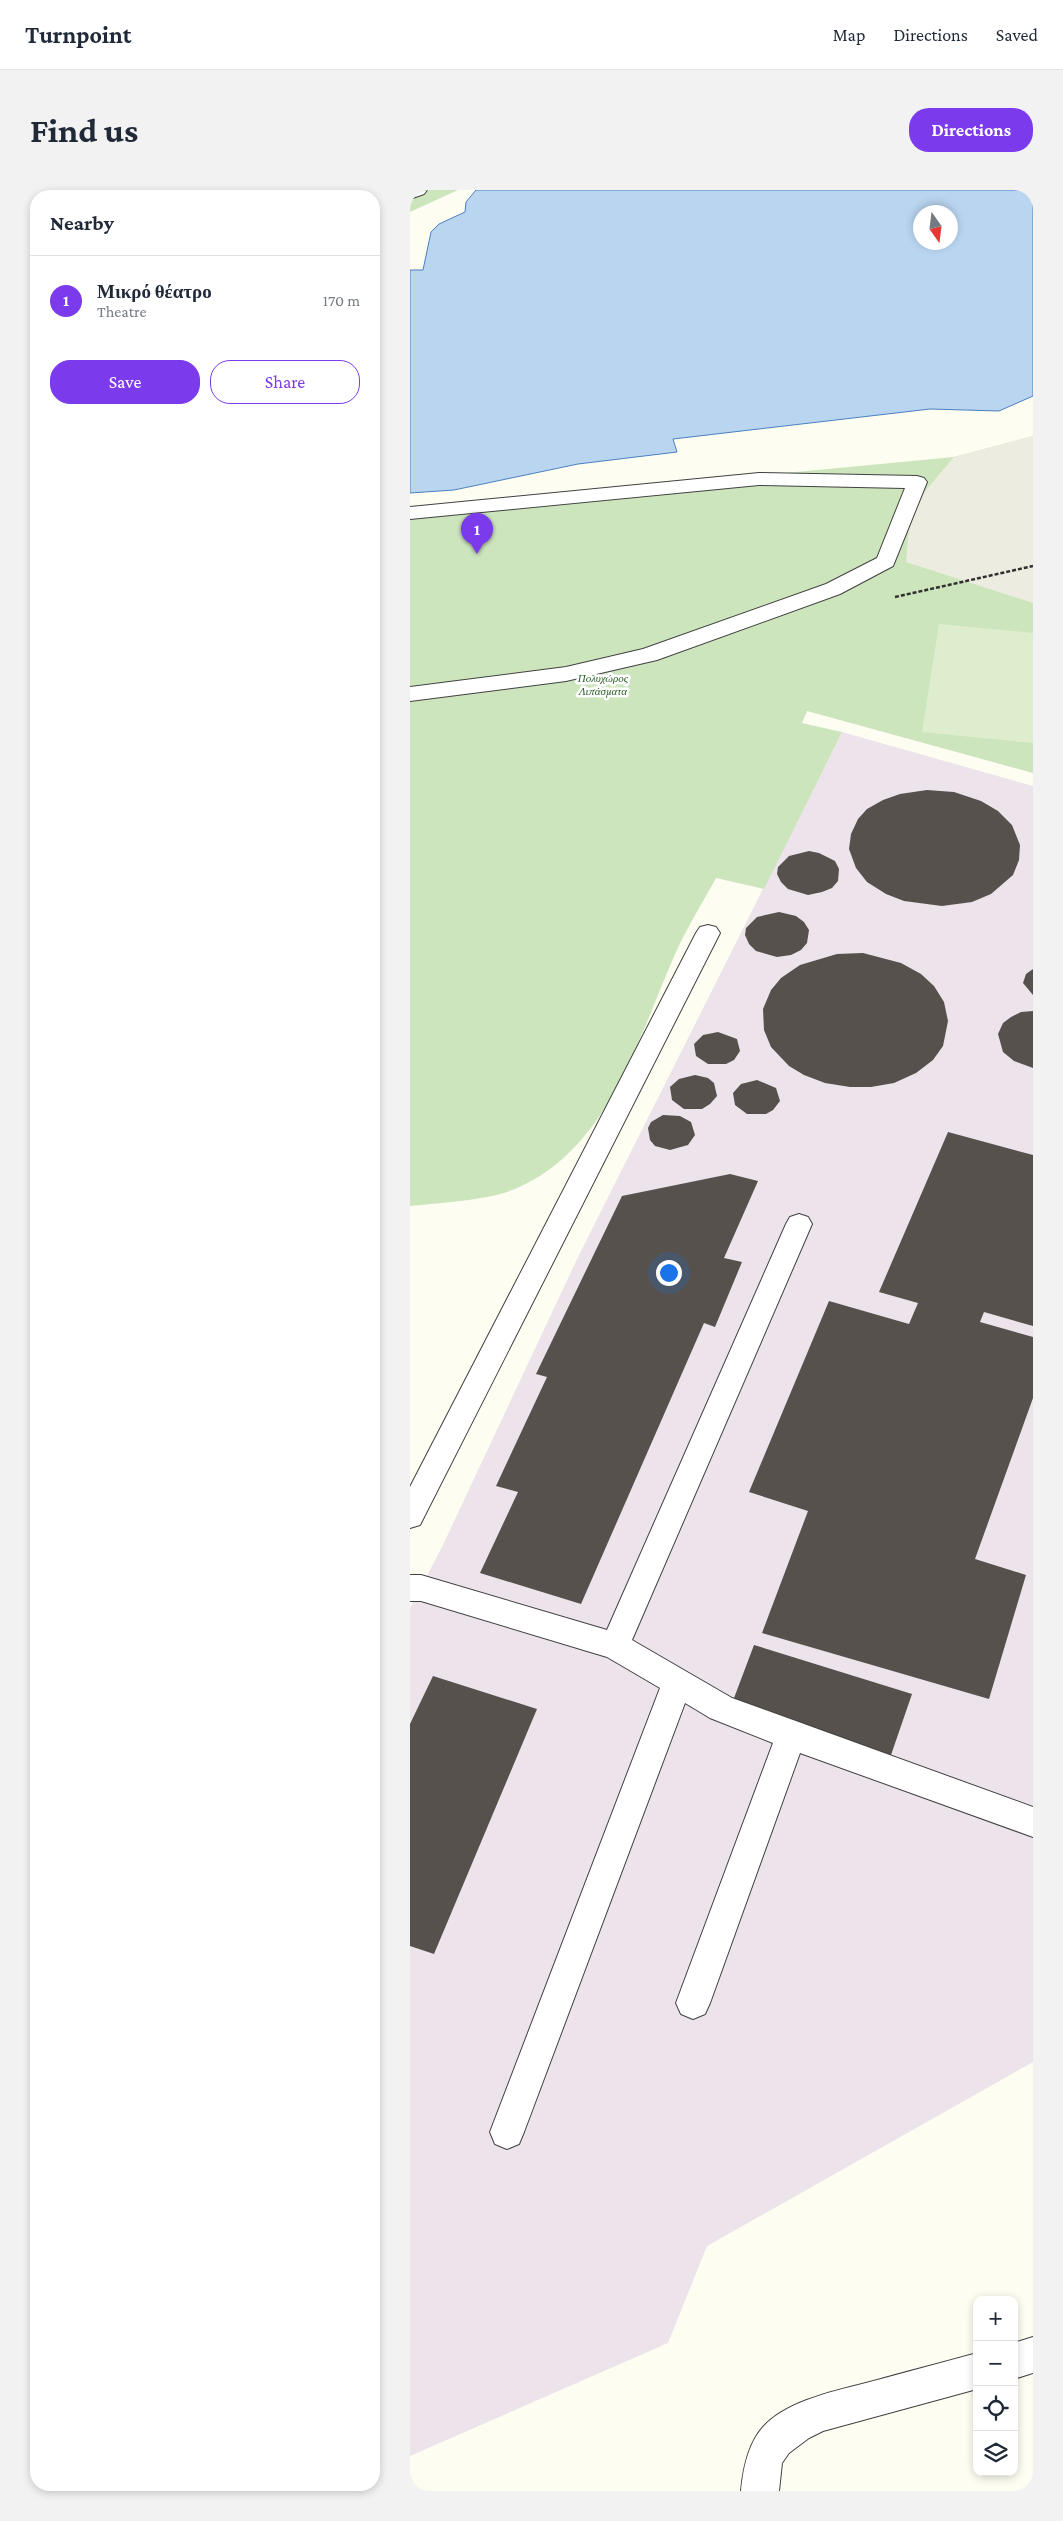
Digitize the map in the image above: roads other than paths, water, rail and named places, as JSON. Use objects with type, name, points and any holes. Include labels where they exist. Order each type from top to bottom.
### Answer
[{"type":"street","points":[[410,194],[418,190]]},
{"type":"street","points":[[410,513],[759,479],[917,482],[886,562],[833,589],[649,655],[566,674],[410,694]]},
{"type":"street","points":[[410,1516],[708,933]]},
{"type":"street","points":[[615,1646],[800,1224]]},
{"type":"street","points":[[415,1588],[615,1646],[722,1708],[791,1735],[1033,1822]]},
{"type":"street","points":[[507,2132],[678,1681]]},
{"type":"street","points":[[693,2003],[791,1735]]},
{"type":"street","points":[[1018,2359],[1033,2355]]},
{"type":"street","points":[[760,2491],[764,2458],[777,2437],[799,2422],[973,2372]]},
{"type":"water","points":[[476,190],[1033,190],[1033,396],[999,411],[930,409],[673,439],[677,452],[578,464],[454,490],[410,493],[410,270],[423,270],[431,232],[439,224],[465,212],[466,202]]},
{"type":"place","name":"Μικρό θέατρο","points":[[477,554]]},
{"type":"park label","name":"Πολυχώρος Λιπάσματα","points":[[603,684]]}]
